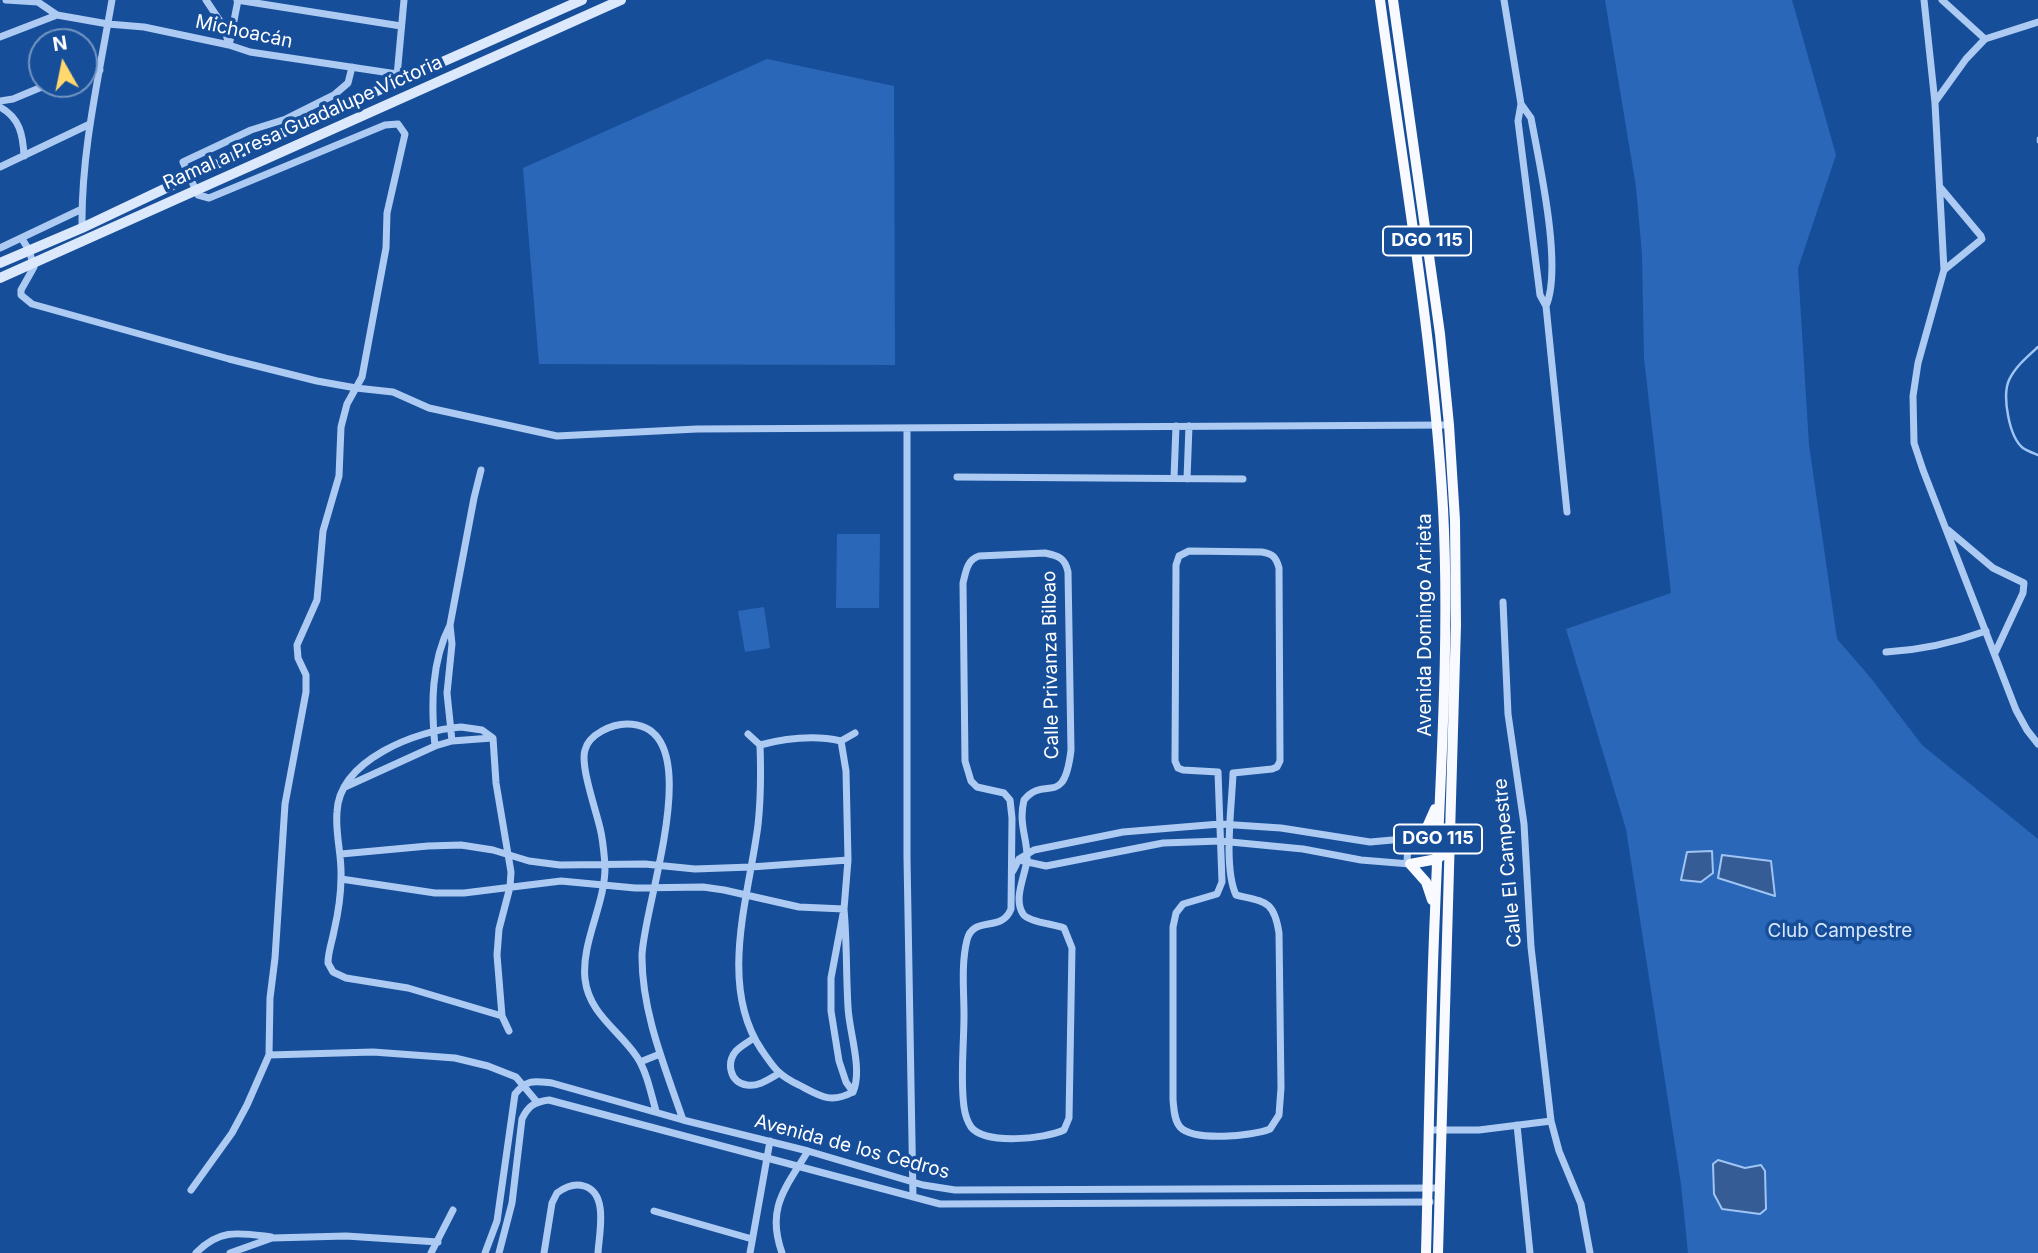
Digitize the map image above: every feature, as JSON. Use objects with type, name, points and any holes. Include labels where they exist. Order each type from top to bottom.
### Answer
[{"type":"main road","name":"Ramal a Presa Guadalupe Victoria","points":[[0,263],[82,228],[398,78],[582,0]]},
{"type":"main road","name":"Ramal a Presa Guadalupe Victoria","points":[[0,278],[621,0]]},
{"type":"main road","name":"Avenida Domingo Arrieta","points":[[1380,0],[1449,425],[1455,520],[1434,913],[1426,1253]]},
{"type":"main road","name":"Avenida Domingo Arrieta","points":[[1393,0],[1434,335],[1450,624],[1449,849],[1438,1253]]},
{"type":"main road","points":[[1383,20],[1395,18]]},
{"type":"main road","points":[[1411,839],[1433,820],[1441,782]]},
{"type":"main road","points":[[1409,863],[1437,859],[1449,849],[1438,836],[1411,839]]},
{"type":"main road","points":[[1409,863],[1426,882],[1434,913]]},
{"type":"street","name":"Michoacán","points":[[6,0],[38,2],[57,15],[144,27],[250,52],[398,78]]},
{"type":"street","points":[[82,228],[83,169],[112,0]]},
{"type":"street","points":[[206,0],[224,27],[229,45]]},
{"type":"street","points":[[229,45],[237,0],[401,26]]},
{"type":"street","points":[[398,78],[404,0]]},
{"type":"street","points":[[1504,0],[1521,104],[1518,121],[1540,295],[1546,306],[1566,512]]},
{"type":"street","points":[[1924,0],[1935,103],[1944,270],[1918,363],[1912,419],[1914,443],[2016,710],[2038,744]]},
{"type":"street","points":[[1942,0],[1985,39]]},
{"type":"street","points":[[0,37],[57,15]]},
{"type":"street","points":[[1935,103],[1985,39],[2038,22]]},
{"type":"street","points":[[191,1190],[232,1133],[269,1055],[270,998],[279,909],[285,804],[306,692],[306,675],[296,652],[299,637],[317,600],[323,531],[339,476],[341,427],[347,404],[362,377],[386,248],[387,213],[405,134],[401,127],[394,123],[385,125],[209,198],[198,195],[194,190],[183,162],[251,130],[286,119],[334,95],[348,83],[352,68]]},
{"type":"street","points":[[0,101],[28,93]]},
{"type":"street","points":[[1521,104],[1531,118],[1548,220],[1551,293],[1546,306]]},
{"type":"street","points":[[0,107],[21,128],[24,156]]},
{"type":"street","points":[[0,167],[90,124]]},
{"type":"street","points":[[1940,186],[1982,239],[1944,270]]},
{"type":"street","points":[[0,248],[82,209]]},
{"type":"street","points":[[22,239],[34,263],[20,290],[32,304],[229,359],[356,388],[393,392],[429,408],[557,436],[675,430],[1449,425]]},
{"type":"street","points":[[1174,478],[1176,426]]},
{"type":"street","points":[[1187,478],[1189,426]]},
{"type":"street","points":[[907,428],[907,858],[913,1197]]},
{"type":"street","points":[[435,746],[435,673],[442,641],[450,625],[481,470]]},
{"type":"street","points":[[957,477],[1243,479]]},
{"type":"street","points":[[1947,529],[1993,568],[2024,583],[2023,593],[1995,653]]},
{"type":"street","points":[[1189,551],[1262,552],[1276,558],[1279,568],[1280,761],[1277,767],[1272,769],[1233,773],[1231,824],[1230,878],[1236,895],[1271,907],[1277,920],[1281,1088],[1279,1115],[1270,1129],[1261,1133],[1206,1136],[1181,1128],[1175,1117],[1173,927],[1176,913],[1183,904],[1210,897],[1220,889],[1222,873],[1218,772],[1183,770],[1178,768],[1175,761],[1176,565],[1179,556],[1189,551]]},
{"type":"street","name":"Calle Privanza Bilbao","points":[[1012,840],[1010,800],[1004,793],[977,787],[971,781],[965,761],[964,583],[968,565],[973,558],[1045,553],[1059,556],[1065,561],[1068,572],[1071,750],[1062,784],[1034,792],[1024,800],[1021,827],[1027,853]]},
{"type":"street","name":"Calle El Campestre","points":[[1503,602],[1508,714],[1524,824],[1531,947],[1551,1121],[1559,1152],[1581,1204],[1590,1253]]},
{"type":"street","points":[[450,625],[452,644],[447,693],[452,741]]},
{"type":"street","points":[[1886,652],[1952,643],[1986,631]]},
{"type":"street","points":[[656,1111],[640,1062],[627,1043],[594,1008],[585,979],[604,886],[605,864],[584,751],[592,738],[609,727],[638,724],[653,731],[665,752],[669,780],[669,807],[661,866],[645,921],[642,955],[646,1001],[660,1054],[683,1120]]},
{"type":"street","points":[[493,738],[482,730],[434,730],[384,751],[352,773],[339,799],[336,814],[341,879],[328,963],[333,972],[346,978],[408,988],[502,1016]]},
{"type":"street","points":[[760,745],[782,739],[808,737],[841,741],[855,733]]},
{"type":"street","points":[[748,734],[760,745],[761,790],[739,964],[742,995],[754,1038],[778,1074],[820,1096],[834,1099],[853,1092],[858,1080],[848,1010],[844,909]]},
{"type":"street","points":[[344,787],[435,746],[452,741],[493,738]]},
{"type":"street","points":[[493,738],[496,783],[509,855],[510,887],[499,929],[497,955],[502,1016],[509,1031]]},
{"type":"street","points":[[841,741],[846,771],[848,860],[844,909],[831,978],[831,1011],[839,1061],[846,1082],[853,1092]]},
{"type":"street","points":[[1012,840],[1011,909],[1008,916],[998,922],[970,931],[964,979],[964,1110],[974,1130],[1001,1138],[1053,1135],[1064,1130],[1069,1118],[1072,948],[1064,928],[1030,920],[1021,911],[1023,861],[1027,853],[1124,832],[1220,824],[1308,832],[1370,842],[1411,839],[1409,863],[1361,860],[1303,849],[1220,841],[1136,847],[1046,866],[1023,861]]},
{"type":"street","points":[[1012,840],[1023,861]]},
{"type":"street","points":[[341,854],[461,845],[529,861],[560,865],[605,864],[695,869],[848,860]]},
{"type":"street","points":[[1011,885],[1014,868],[1023,861]]},
{"type":"street","points":[[341,879],[435,892],[464,893],[561,881],[604,886],[703,887],[799,908],[844,909]]},
{"type":"street","points":[[754,1038],[736,1051],[730,1061],[736,1080],[746,1086],[760,1084],[778,1074]]},
{"type":"street","points":[[269,1055],[373,1052],[438,1056],[500,1070],[516,1077],[537,1102],[527,1108],[522,1119],[512,1203],[499,1253]]},
{"type":"street","points":[[640,1062],[660,1054]]},
{"type":"street","name":"Avenida de los Cedros","points":[[523,1084],[534,1081],[552,1083],[913,1182],[955,1190],[1440,1188]]},
{"type":"street","points":[[485,1253],[497,1221],[515,1094],[523,1084]]},
{"type":"street","name":"Avenida de los Cedros","points":[[537,1102],[548,1100],[573,1105],[913,1197],[955,1205],[1440,1201]]},
{"type":"street","points":[[1428,1130],[1479,1130],[1551,1121]]},
{"type":"street","points":[[1517,1125],[1530,1253]]},
{"type":"street","points":[[750,1253],[770,1141]]},
{"type":"street","points":[[782,1253],[774,1224],[777,1211],[787,1183],[808,1152]]},
{"type":"street","points":[[544,1253],[552,1203],[557,1193],[573,1185],[594,1191],[599,1200],[598,1253]]},
{"type":"street","points":[[760,1205],[777,1211]]},
{"type":"street","points":[[431,1253],[453,1210]]},
{"type":"street","points":[[654,1211],[752,1239]]},
{"type":"street","points":[[196,1253],[215,1238],[238,1233],[272,1238],[346,1236],[438,1242]]},
{"type":"street","points":[[230,1253],[272,1238]]},
{"type":"green space","name":"Club Campestre","points":[[1605,0],[1792,0],[1836,155],[1798,268],[1809,445],[1837,639],[1922,745],[2038,839],[2038,1253],[1688,1253],[1681,1184],[1626,829],[1566,629],[1671,593],[1644,358],[1642,254],[1636,187]]},
{"type":"green space","points":[[767,59],[894,86],[895,365],[539,364],[523,168]]},
{"type":"green space","points":[[837,534],[880,534],[879,608],[836,608]]},
{"type":"green space","points":[[764,607],[770,648],[745,652],[738,611]]},
{"type":"shaded area","points":[[1712,851],[1713,873],[1701,882],[1681,880],[1687,852]]},
{"type":"shaded area","points":[[1722,855],[1771,861],[1775,896],[1718,878]]},
{"type":"shaded area","points":[[1718,1160],[1745,1168],[1761,1165],[1765,1171],[1766,1209],[1760,1214],[1722,1209],[1714,1194],[1713,1164]]},
{"type":"waterway","points":[[2038,347],[2012,375],[2006,396],[2008,416],[2018,443],[2038,455]]}]
